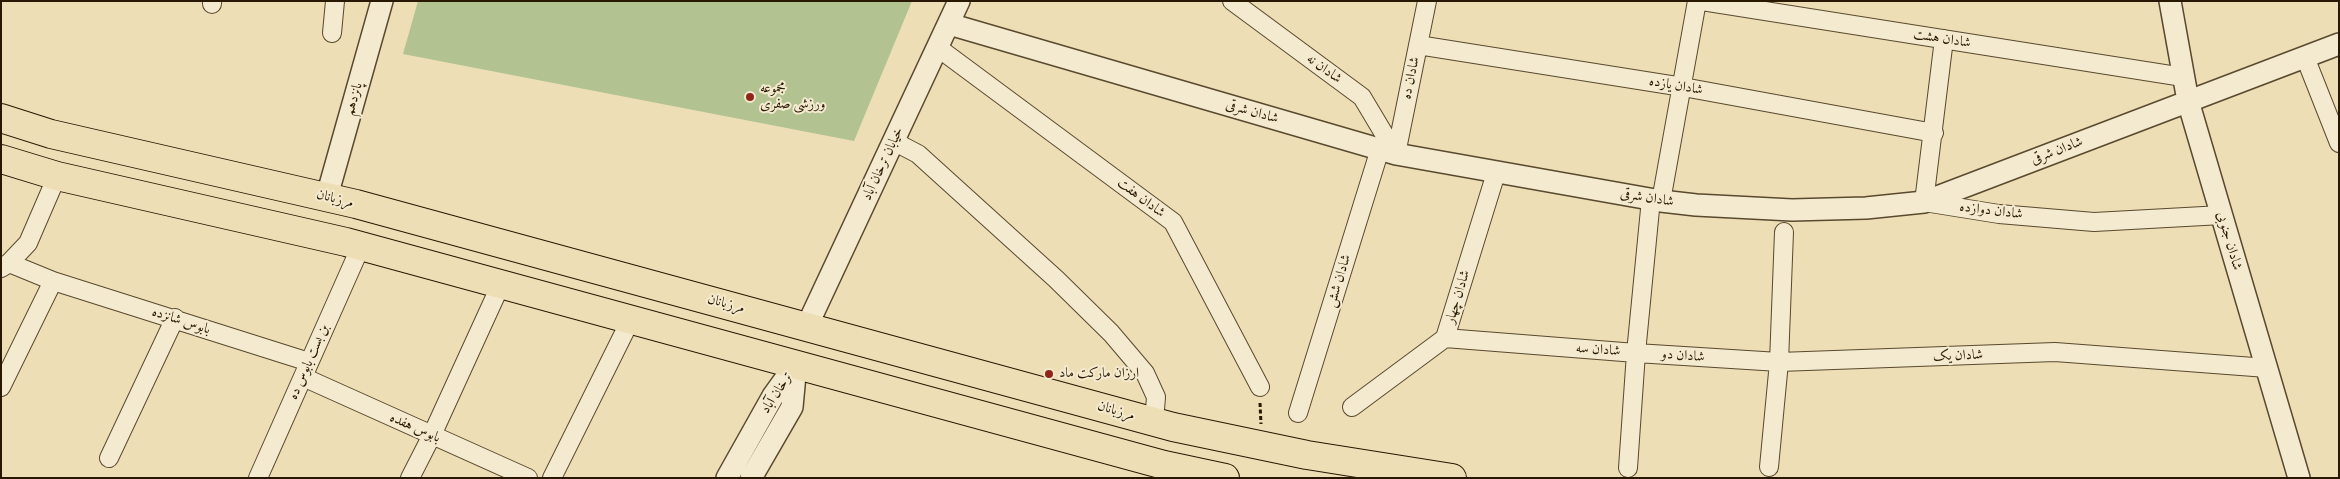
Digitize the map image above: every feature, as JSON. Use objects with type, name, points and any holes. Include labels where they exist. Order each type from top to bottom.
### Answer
[{"type":"main road","name":"مرزبانان","points":[[1,118],[51,134],[327,196],[1154,422],[1262,445],[1452,478]]},
{"type":"main road","points":[[1,159],[57,176],[361,246],[796,364],[1165,472],[1225,478]]},
{"type":"main road","points":[[796,364],[807,326]]},
{"type":"street","points":[[332,33],[335,1]]},
{"type":"street","name":"پانزدهم","points":[[327,196],[382,1]]},
{"type":"street","name":"خیابان ترخان آباد","points":[[807,326],[959,1]]},
{"type":"street","name":"شادان نه","points":[[1232,1],[1362,97],[1388,151]]},
{"type":"street","name":"شادان ده","points":[[1388,151],[1418,45],[1427,1]]},
{"type":"street","points":[[1636,352],[1656,200],[1683,87],[1697,1]]},
{"type":"street","name":"شادان هشت","points":[[1702,1],[2183,77]]},
{"type":"street","name":"شادان جنوبی","points":[[2170,1],[2188,101],[2299,478]]},
{"type":"street","name":"شادان شرقی","points":[[948,24],[1388,151],[1496,173],[1656,200],[1696,205],[1792,210],[1866,208],[1924,202],[2339,44]]},
{"type":"street","points":[[1924,202],[1934,133],[1944,39]]},
{"type":"street","name":"شادان یازده","points":[[1418,45],[1683,87],[1934,133]]},
{"type":"street","name":"شادان هفت","points":[[937,47],[1173,222],[1260,387]]},
{"type":"street","points":[[2305,57],[2339,143]]},
{"type":"street","points":[[893,141],[918,154],[1056,279],[1111,333],[1146,373],[1156,397],[1154,422]]},
{"type":"street","name":"شادان شش","points":[[1298,413],[1388,151]]},
{"type":"street","name":"شادان چهار","points":[[1352,407],[1445,338],[1496,173]]},
{"type":"street","points":[[5,265],[28,243],[57,176]]},
{"type":"street","name":"شادان دوازده","points":[[1924,202],[1999,214],[2094,222],[2222,215]]},
{"type":"street","points":[[1769,467],[1780,362],[1784,232]]},
{"type":"street","name":"بن بست بابوس ده","points":[[258,478],[361,246]]},
{"type":"street","name":"بابوس شانزده","points":[[5,265],[175,318],[306,370]]},
{"type":"street","points":[[1,387],[53,281]]},
{"type":"street","points":[[410,478],[432,435],[501,284]]},
{"type":"street","points":[[109,458],[175,318]]},
{"type":"street","points":[[552,478],[631,319]]},
{"type":"street","name":"شادان سه","points":[[1445,338],[1636,352],[1628,468]]},
{"type":"street","name":"شادان دو","points":[[1636,352],[1780,362]]},
{"type":"street","name":"شادان یک","points":[[1780,362],[2055,352],[2267,368]]},
{"type":"street","name":"ترخان آباد","points":[[727,478],[773,396],[796,364]]},
{"type":"street","name":"ترخان آباد","points":[[751,478],[792,407],[796,364]]},
{"type":"street","name":"بابوس هفده","points":[[306,370],[432,435],[528,478]]},
{"type":"path","points":[[1260,387],[1262,445]]},
{"type":"green space","name":"مجموعه ورزشی صفری","points":[[418,1],[912,1],[854,141],[403,54]]},
{"type":"place","name":"مجموعه ورزشی صفری","points":[[750,97]]},
{"type":"place","name":"ارزان مارکت ماد","points":[[1049,374]]}]
